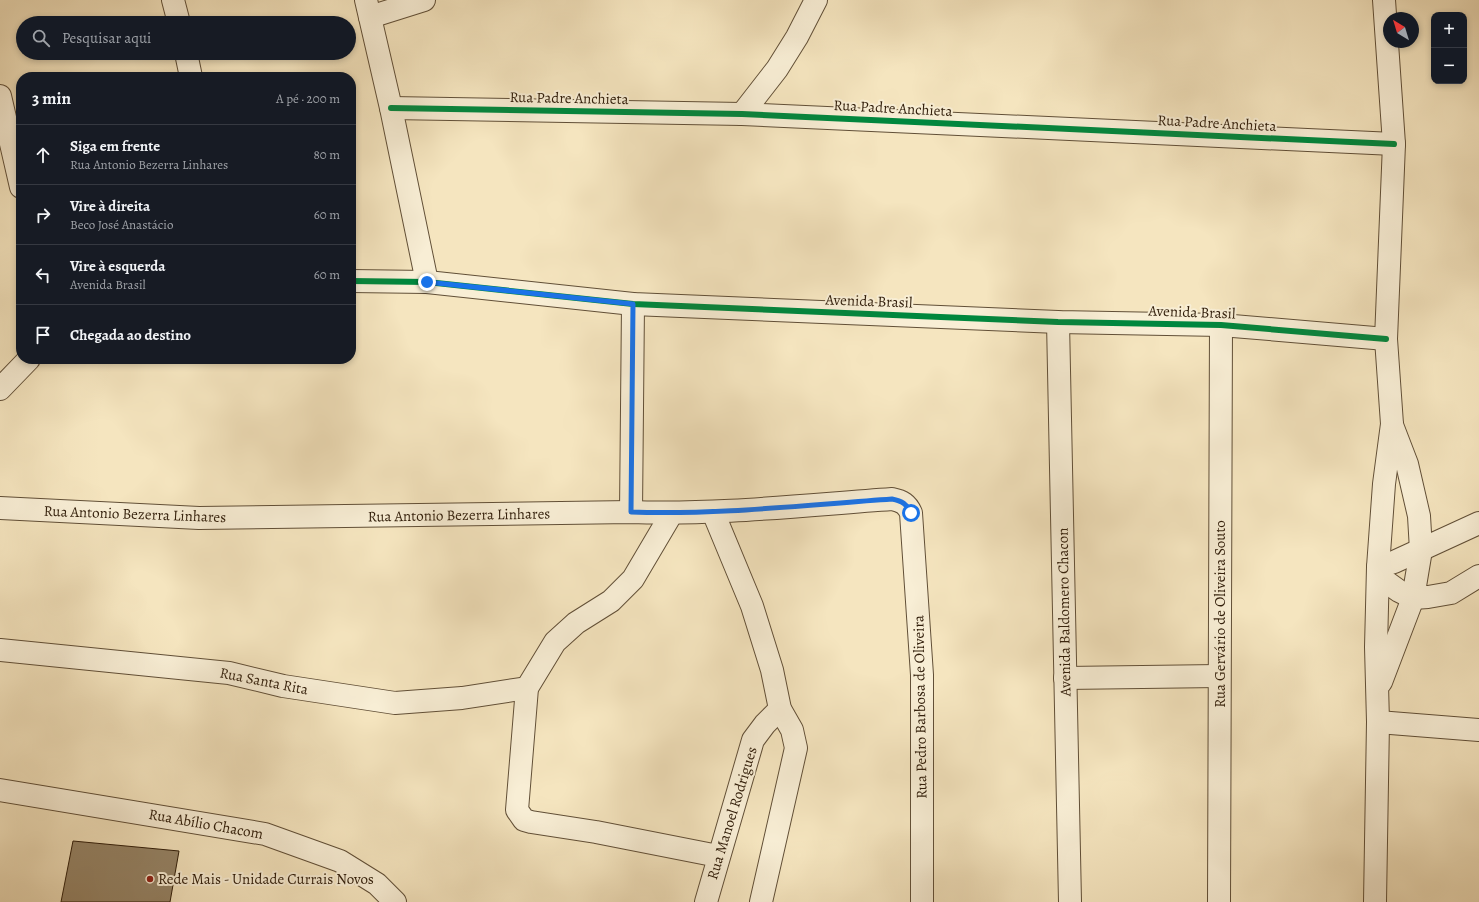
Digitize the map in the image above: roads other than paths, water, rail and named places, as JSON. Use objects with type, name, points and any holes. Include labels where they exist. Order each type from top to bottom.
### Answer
[{"type":"street","points":[[173,0],[176,16]]},
{"type":"street","points":[[424,0],[368,8],[391,108],[427,282]]},
{"type":"street","points":[[742,114],[777,69],[797,37],[816,0]]},
{"type":"street","points":[[1375,902],[1378,722],[1376,694],[1378,572],[1384,484],[1392,424],[1386,339],[1394,144],[1384,0]]},
{"type":"street","points":[[187,60],[190,72]]},
{"type":"street","points":[[0,96],[16,165]]},
{"type":"street","name":"Rua Padre Anchieta","points":[[391,108],[742,114],[1394,144]]},
{"type":"street","name":"Avenida Brasil","points":[[356,281],[427,282],[633,304],[1058,322],[1220,325],[1386,339]]},
{"type":"street","points":[[631,512],[633,304]]},
{"type":"street","name":"Avenida Baldomero Chacon","points":[[1058,322],[1070,902]]},
{"type":"street","name":"Rua Gervário de Oliveira Souto","points":[[1219,902],[1220,325]]},
{"type":"street","points":[[0,389],[24,364]]},
{"type":"street","points":[[1376,694],[1413,598],[1421,550],[1418,516],[1407,464],[1392,424]]},
{"type":"street","name":"Rua Antonio Bezerra Linhares","points":[[0,508],[199,518],[713,512],[892,499],[902,501],[908,506],[911,513]]},
{"type":"street","points":[[713,512],[752,606],[772,670],[780,709],[792,730],[796,748],[761,902]]},
{"type":"street","points":[[672,513],[633,579],[611,601],[576,624],[555,642],[528,688],[517,810],[524,820],[531,822],[596,832],[718,856]]},
{"type":"street","name":"Rua Pedro Barbosa de Oliveira","points":[[911,513],[922,675],[922,902]]},
{"type":"street","points":[[1378,572],[1394,562],[1479,523]]},
{"type":"street","points":[[1378,572],[1399,591],[1413,598],[1428,598],[1451,593],[1479,576]]},
{"type":"street","name":"Rua Santa Rita","points":[[0,650],[229,673],[283,686],[395,703],[462,698],[528,688]]},
{"type":"street","points":[[1065,678],[1219,676]]},
{"type":"street","name":"Rua Manoel Rodrigues","points":[[706,902],[718,856],[754,740],[780,709]]},
{"type":"street","points":[[1378,722],[1479,730]]},
{"type":"street","name":"Rua Abílio Chacom","points":[[0,790],[265,834],[340,861],[377,884],[395,902]]},
{"type":"place","name":"Rede Mais - Unidade Currais Novos","points":[[150,879]]}]
